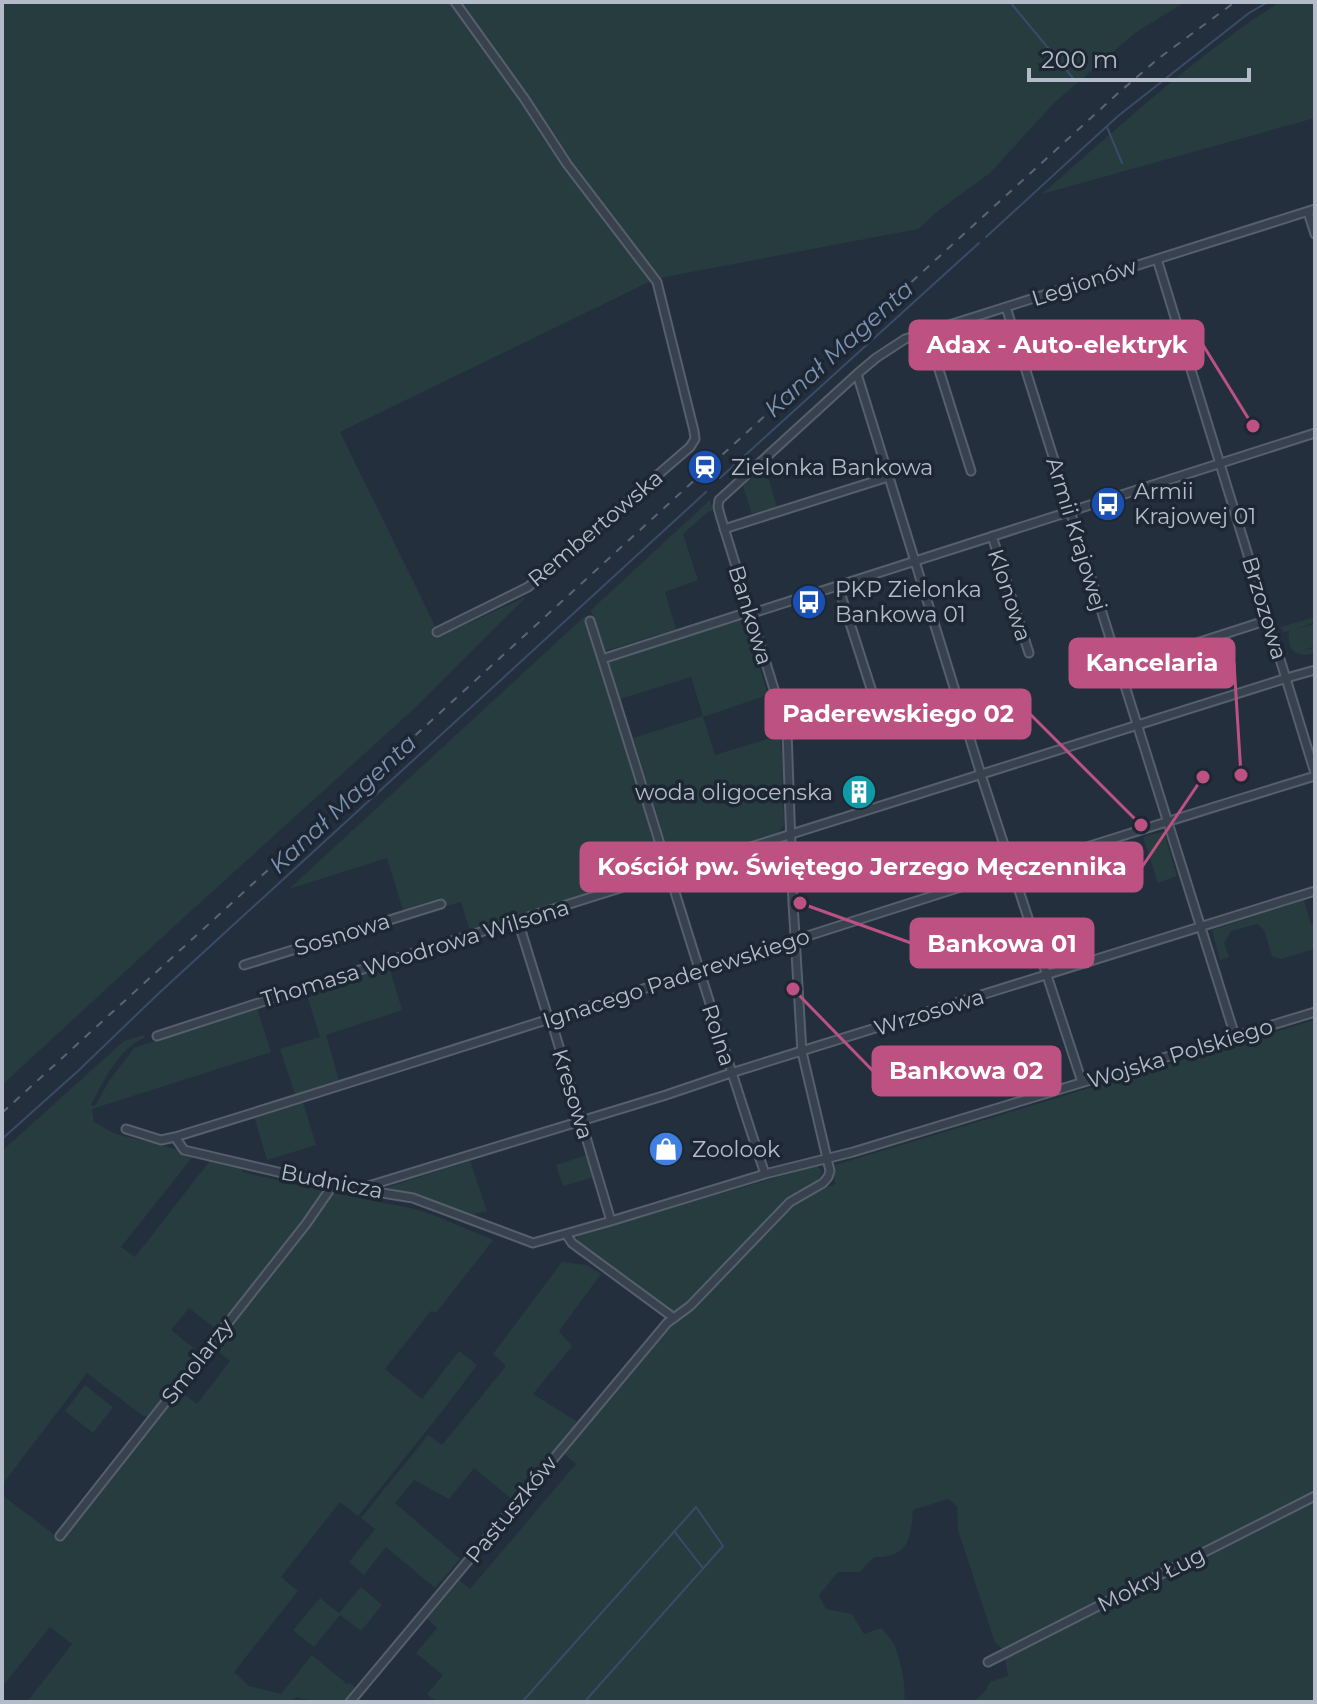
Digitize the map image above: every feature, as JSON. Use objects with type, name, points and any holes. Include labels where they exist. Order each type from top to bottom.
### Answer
[{"type":"street","name":"Rembertowska","points":[[437,632],[528,587],[690,447],[695,439],[657,282],[567,164],[455,2]]},
{"type":"street","points":[[1311,211],[1315,234]]},
{"type":"street","name":"Legionów","points":[[719,500],[857,374],[905,339],[1311,211]]},
{"type":"street","name":"Brzozowa","points":[[1157,259],[1315,774]]},
{"type":"street","name":"Armii Krajowej","points":[[1006,307],[1235,1036]]},
{"type":"street","points":[[927,332],[971,471]]},
{"type":"street","points":[[857,374],[981,774],[1082,1082]]},
{"type":"street","points":[[602,659],[1315,433]]},
{"type":"street","points":[[724,529],[888,477]]},
{"type":"street","name":"Bankowa","points":[[719,500],[724,529],[787,731],[802,1052],[827,1159]]},
{"type":"street","name":"Klonowa","points":[[992,536],[1029,653]]},
{"type":"street","points":[[838,586],[875,701]]},
{"type":"street","points":[[1119,668],[1268,620]]},
{"type":"street","name":"Rolna","points":[[590,621],[698,971],[765,1174]]},
{"type":"street","name":"Thomasa Woodrowa Wilsona","points":[[157,1036],[1315,670]]},
{"type":"street","name":"Ignacego Paderewskiego","points":[[175,1137],[1315,774]]},
{"type":"street","name":"Wrzosowa","points":[[359,1189],[1315,891]]},
{"type":"street","name":"Sosnowa","points":[[244,965],[441,904]]},
{"type":"street","name":"Kresowa","points":[[518,921],[611,1221]]},
{"type":"street","name":"Wojska Polskiego","points":[[539,1242],[1315,1012]]},
{"type":"street","name":"Budnicza","points":[[126,1129],[161,1140],[175,1137],[184,1150],[333,1185],[413,1198],[520,1240],[539,1242]]},
{"type":"street","name":"Pastuszków","points":[[350,1702],[667,1323],[690,1306],[790,1202],[826,1181],[830,1171],[827,1159]]},
{"type":"street","name":"Smolarzy","points":[[60,1536],[306,1224],[333,1185]]},
{"type":"street","points":[[566,1234],[572,1243],[674,1318]]},
{"type":"street","name":"Mokry Ług","points":[[988,1662],[1315,1496]]},
{"type":"green space","points":[[2,2],[1185,2],[1135,33],[1054,103],[990,173],[918,229],[649,282],[340,432],[440,636],[526,597],[416,707],[2,1085]]},
{"type":"green space","points":[[1280,2],[1315,2],[1315,118],[1042,194],[1188,69]]},
{"type":"green space","points":[[765,466],[777,507],[752,514],[743,486]]},
{"type":"green space","points":[[710,500],[713,511],[709,511],[683,534],[698,580],[665,592],[676,629],[605,651],[591,610]]},
{"type":"green space","points":[[585,616],[664,870],[470,931],[461,902],[443,907],[440,898],[403,910],[387,858],[289,889]]},
{"type":"green space","points":[[745,617],[768,695],[703,717],[715,755],[780,735],[784,825],[779,832],[673,867],[633,738],[703,716],[691,677],[620,699],[608,660]]},
{"type":"green space","points":[[1315,617],[1315,622],[1296,629],[1315,624],[1315,646],[1304,650],[1315,648],[1315,653],[1298,654],[1289,644],[1289,631],[1283,632],[1281,627]]},
{"type":"green space","points":[[1162,832],[1177,876],[1158,883],[1143,837]]},
{"type":"green space","points":[[1304,900],[1311,924],[1315,924],[1315,949],[1281,959],[1272,956],[1264,930],[1257,924],[1231,931],[1224,943],[1229,957],[1220,960],[1212,930]]},
{"type":"green space","points":[[389,966],[402,1010],[326,1035],[339,1080],[295,1094],[280,1049],[320,1037],[306,992]]},
{"type":"green space","points":[[257,1008],[271,1052],[92,1109],[94,1122],[116,1134],[195,1154],[121,1247],[135,1257],[212,1158],[242,1165],[242,1172],[320,1190],[323,1197],[217,1330],[189,1308],[171,1330],[200,1353],[151,1416],[143,1416],[87,1373],[2,1485],[2,1151],[124,1041],[143,1035],[144,1038],[119,1058],[91,1106],[95,1106],[134,1048]]},
{"type":"green space","points":[[1315,1020],[1315,1702],[976,1702],[990,1682],[1008,1676],[1004,1650],[995,1643],[958,1530],[957,1506],[948,1499],[913,1510],[909,1538],[901,1550],[874,1557],[860,1572],[838,1572],[819,1595],[826,1609],[852,1614],[864,1634],[881,1628],[890,1638],[901,1664],[904,1702],[437,1702],[427,1694],[443,1675],[416,1653],[437,1628],[425,1617],[458,1579],[470,1589],[576,1464],[563,1453],[671,1321],[667,1307],[577,1244],[577,1235],[817,1166],[822,1171],[819,1180],[822,1190],[835,1184],[835,1165]]},
{"type":"green space","points":[[303,1102],[316,1145],[267,1160],[254,1116]]},
{"type":"green space","points":[[587,1155],[594,1177],[563,1186],[556,1165]]},
{"type":"green space","points":[[470,1161],[487,1211],[470,1215],[419,1196],[385,1188]]},
{"type":"green space","points":[[334,1193],[431,1214],[493,1240],[436,1313],[431,1311],[385,1369],[422,1399],[459,1351],[477,1365],[358,1516],[340,1502],[281,1577],[298,1591],[234,1672],[249,1686],[281,1694],[312,1655],[355,1687],[345,1702],[316,1702],[296,1697],[292,1702],[27,1702],[72,1644],[50,1627],[2,1687],[2,1495],[61,1540],[179,1390],[197,1404],[230,1361],[214,1348]]},
{"type":"green space","points":[[562,1262],[587,1265],[601,1274],[559,1331],[572,1346],[533,1394],[579,1423],[514,1501],[474,1468],[449,1499],[414,1480],[395,1503],[460,1559],[435,1588],[386,1547],[364,1575],[349,1562],[375,1529],[361,1518],[428,1435],[442,1445],[506,1366],[493,1354]]},
{"type":"green space","points":[[85,1385],[113,1407],[93,1433],[65,1411]]},
{"type":"green space","points":[[361,1587],[382,1605],[361,1631],[340,1615],[314,1647],[293,1630],[320,1598],[339,1613]]},
{"type":"waterway","points":[[1010,2],[1073,78]]},
{"type":"waterway","name":"Kanał Magenta","points":[[986,237],[1118,116],[1249,13],[1268,2]]},
{"type":"waterway","points":[[1107,127],[1122,163]]},
{"type":"waterway","name":"Kanał Magenta","points":[[720,478],[979,243]]},
{"type":"waterway","name":"Kanał Magenta","points":[[2,1139],[706,492]]},
{"type":"waterway","points":[[522,1702],[696,1507],[723,1546],[587,1699],[588,1702]]},
{"type":"waterway","points":[[674,1531],[702,1567]]},
{"type":"railway","points":[[2,1113],[1116,95],[1159,58],[1235,2]]},
{"type":"place","name":"Adax - Auto-elektryk","points":[[1253,426]]},
{"type":"place","name":"Zielonka Bankowa","points":[[705,467]]},
{"type":"place","name":"Armii Krajowej 01","points":[[1108,504]]},
{"type":"place","name":"PKP Zielonka Bankowa 01","points":[[809,602]]},
{"type":"place","name":"Kancelaria","points":[[1241,775]]},
{"type":"place","name":"Kościół pw. Świętego Jerzego Męczennika","points":[[1203,777]]},
{"type":"place","name":"woda oligocenska","points":[[859,792]]},
{"type":"place","name":"Paderewskiego 02","points":[[1141,825]]},
{"type":"place","name":"Bankowa 01","points":[[800,903]]},
{"type":"place","name":"Bankowa 02","points":[[793,989]]},
{"type":"place","name":"Zoolook","points":[[666,1149]]}]
